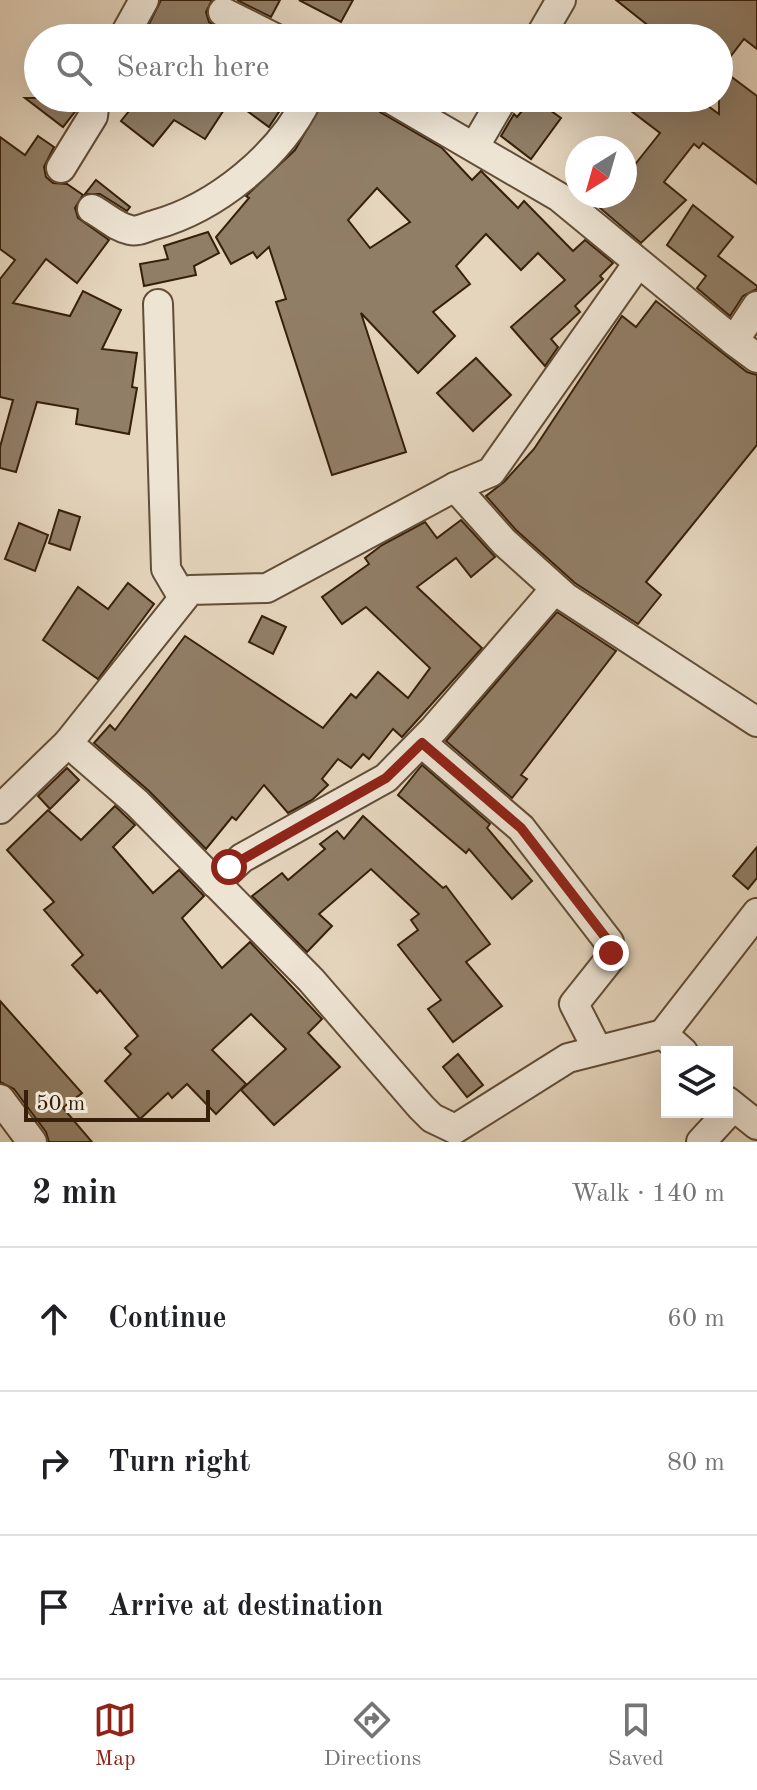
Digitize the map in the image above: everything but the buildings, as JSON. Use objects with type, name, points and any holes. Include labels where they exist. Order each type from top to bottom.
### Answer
[{"type":"street","points":[[131,24],[144,0]]},
{"type":"street","points":[[547,24],[561,0]]},
{"type":"street","points":[[223,12],[247,24]]},
{"type":"street","points":[[61,168],[93,112]]},
{"type":"street","points":[[92,209],[116,225],[134,231],[189,212],[245,176],[280,141],[299,112]]},
{"type":"street","points":[[414,112],[559,197],[757,358]]},
{"type":"street","points":[[475,146],[495,112]]},
{"type":"street","points":[[0,809],[68,743],[183,598],[199,587],[267,588],[498,466],[638,263]]},
{"type":"street","points":[[158,304],[166,569],[183,598]]},
{"type":"street","points":[[734,341],[757,306]]},
{"type":"street","points":[[455,487],[504,542],[555,589],[757,722]]},
{"type":"street","points":[[215,883],[242,858],[386,778],[422,743],[555,589]]},
{"type":"street","points":[[68,743],[103,770],[311,980],[449,1135],[568,1058],[597,1049],[643,1042],[673,1043],[757,913]]},
{"type":"street","points":[[422,743],[521,828],[609,942],[612,952],[609,960],[574,1004],[597,1049]]},
{"type":"street","points":[[0,1099],[32,1142]]},
{"type":"street","points":[[733,1106],[757,1125]]},
{"type":"street","points":[[701,1142],[719,1118]]},
{"type":"route","points":[[229,867],[386,778],[422,743],[521,828],[609,942],[611,953]]}]
